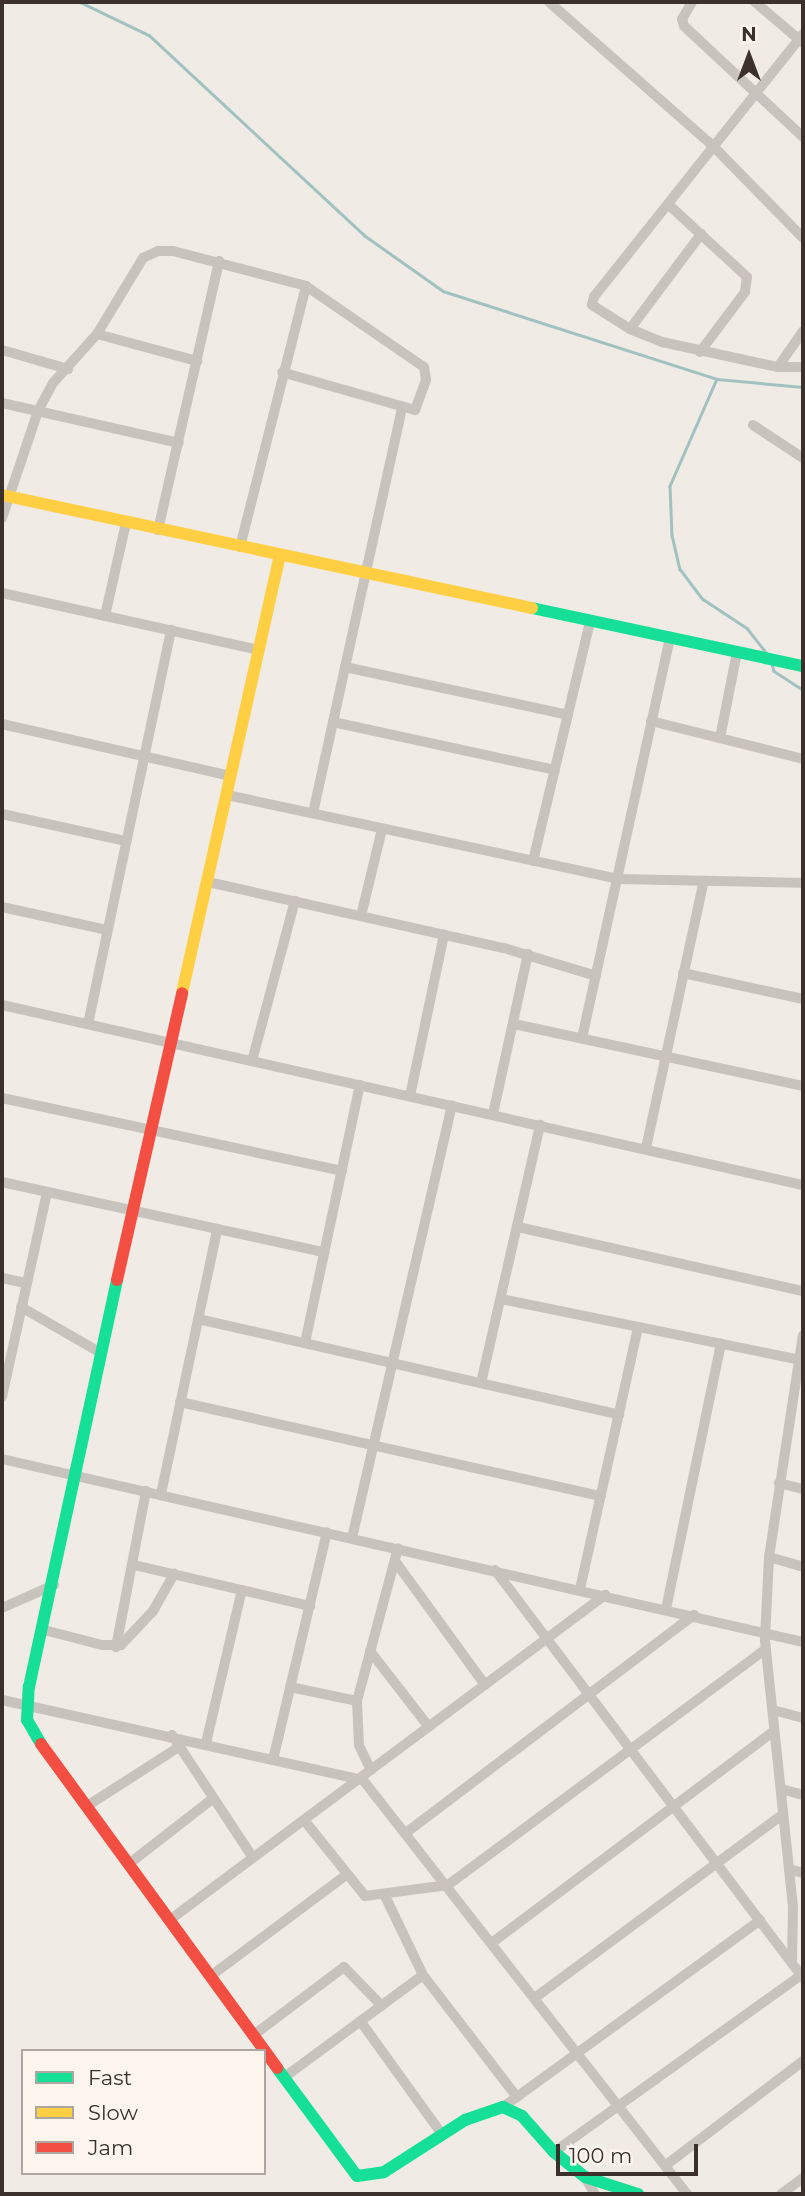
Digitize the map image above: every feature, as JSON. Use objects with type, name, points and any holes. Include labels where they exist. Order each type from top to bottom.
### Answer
[{"type":"street","points":[[549,2],[715,148],[803,236]]},
{"type":"street","points":[[692,2],[682,19],[684,26],[803,137]]},
{"type":"street","points":[[755,2],[802,39],[594,296],[592,305],[596,311],[630,329],[700,352],[778,367],[803,367]]},
{"type":"street","points":[[669,205],[748,282],[700,352]]},
{"type":"street","points":[[630,329],[701,234]]},
{"type":"street","points":[[2,518],[4,495],[37,411],[53,383],[97,334],[143,258],[158,251],[173,251],[306,286],[424,367],[426,380],[418,407],[401,407],[282,372]]},
{"type":"street","points":[[158,530],[219,261]]},
{"type":"street","points":[[240,547],[282,372],[306,286]]},
{"type":"street","points":[[778,367],[803,331]]},
{"type":"street","points":[[97,334],[197,361]]},
{"type":"street","points":[[2,350],[68,369]]},
{"type":"street","points":[[2,403],[179,443]]},
{"type":"street","points":[[313,813],[401,407]]},
{"type":"street","points":[[754,425],[803,458]]},
{"type":"street","points":[[4,495],[803,666]]},
{"type":"street","points":[[104,616],[127,523]]},
{"type":"street","points":[[280,556],[102,1353],[28,1704],[30,1726],[357,2176],[384,2172],[441,2133],[480,2112],[503,2107],[760,1920]]},
{"type":"street","points":[[2,593],[259,650]]},
{"type":"street","points":[[533,861],[590,621]]},
{"type":"street","points":[[88,1024],[171,631]]},
{"type":"street","points":[[582,1038],[670,637]]},
{"type":"street","points":[[720,738],[741,652]]},
{"type":"street","points":[[345,667],[568,715]]},
{"type":"street","points":[[651,721],[803,759]]},
{"type":"street","points":[[333,722],[555,770]]},
{"type":"street","points":[[2,724],[231,776]]},
{"type":"street","points":[[227,795],[618,880],[703,884],[803,883]]},
{"type":"street","points":[[2,814],[126,841]]},
{"type":"street","points":[[362,916],[382,829]]},
{"type":"street","points":[[208,882],[528,954],[596,976]]},
{"type":"street","points":[[646,1148],[703,884]]},
{"type":"street","points":[[252,1061],[295,901]]},
{"type":"street","points":[[2,907],[107,930]]},
{"type":"street","points":[[410,1096],[444,935]]},
{"type":"street","points":[[493,1114],[528,954]]},
{"type":"street","points":[[683,973],[803,999]]},
{"type":"street","points":[[2,1005],[803,1185]]},
{"type":"street","points":[[514,1024],[803,1086]]},
{"type":"street","points":[[305,1343],[360,1085]]},
{"type":"street","points":[[2,1098],[342,1171]]},
{"type":"street","points":[[352,1538],[452,1105]]},
{"type":"street","points":[[481,1384],[540,1125]]},
{"type":"street","points":[[2,1182],[324,1252]]},
{"type":"street","points":[[2,1397],[5,1364],[47,1192]]},
{"type":"street","points":[[518,1227],[803,1291]]},
{"type":"street","points":[[161,1494],[217,1230]]},
{"type":"street","points":[[2,1278],[25,1283]]},
{"type":"street","points":[[501,1299],[800,1360]]},
{"type":"street","points":[[21,1307],[102,1353]]},
{"type":"street","points":[[198,1319],[619,1415]]},
{"type":"street","points":[[580,1589],[639,1327]]},
{"type":"street","points":[[792,1963],[789,1869],[765,1631],[769,1557],[803,1336]]},
{"type":"street","points":[[666,1609],[721,1344]]},
{"type":"street","points":[[180,1402],[601,1496]]},
{"type":"street","points":[[792,1413],[803,1417]]},
{"type":"street","points":[[2,1459],[765,1631],[803,1642]]},
{"type":"street","points":[[779,1483],[803,1489]]},
{"type":"street","points":[[116,1647],[134,1565],[146,1491]]},
{"type":"street","points":[[274,1760],[327,1532]]},
{"type":"street","points":[[371,1770],[359,1745],[357,1701],[398,1548]]},
{"type":"street","points":[[769,1557],[803,1567]]},
{"type":"street","points":[[395,1561],[485,1685]]},
{"type":"street","points":[[134,1565],[310,1606]]},
{"type":"street","points":[[495,1570],[802,1977],[621,2108],[554,2152]]},
{"type":"street","points":[[116,1647],[146,1620],[174,1574]]},
{"type":"street","points":[[2,1608],[54,1585]]},
{"type":"street","points":[[206,1743],[242,1590]]},
{"type":"street","points":[[171,1919],[605,1595]]},
{"type":"street","points":[[407,1832],[694,1615]]},
{"type":"street","points":[[44,1630],[116,1647]]},
{"type":"street","points":[[304,1820],[345,1876],[365,1896],[385,1896],[448,1885],[766,1649]]},
{"type":"street","points":[[370,1651],[429,1727]]},
{"type":"street","points":[[290,1687],[357,1701]]},
{"type":"street","points":[[2,1700],[172,1735],[360,1779],[407,1832],[687,2194]]},
{"type":"street","points":[[773,1710],[803,1718]]},
{"type":"street","points":[[493,1942],[775,1731]]},
{"type":"street","points":[[172,1735],[211,1800],[253,1858]]},
{"type":"street","points":[[87,1806],[179,1747]]},
{"type":"street","points":[[782,1789],[803,1795]]},
{"type":"street","points":[[130,1863],[211,1800]]},
{"type":"street","points":[[536,1997],[783,1814]]},
{"type":"street","points":[[789,1869],[803,1873]]},
{"type":"street","points":[[212,1975],[345,1876]]},
{"type":"street","points":[[385,1896],[424,1975],[517,2097]]},
{"type":"street","points":[[255,2034],[343,1967],[382,2006]]},
{"type":"street","points":[[286,2076],[424,1975]]},
{"type":"street","points":[[361,2022],[441,2133]]},
{"type":"street","points":[[666,2165],[803,2061]]},
{"type":"street","points":[[503,2107],[522,2116],[554,2152],[586,2177],[638,2194]]},
{"type":"street","points":[[586,2177],[595,2194]]},
{"type":"street","points":[[781,2194],[803,2179]]},
{"type":"waterway","points":[[80,2],[149,35],[364,235],[443,291],[717,379],[803,387]]},
{"type":"waterway","points":[[717,379],[670,486],[672,535],[680,569],[703,599],[747,628],[768,655]]},
{"type":"waterway","points":[[772,664],[774,671],[803,690]]},
{"type":"traffic: fast","points":[[532,608],[803,666]]},
{"type":"traffic: fast","points":[[41,1744],[27,1720],[29,1687],[117,1280]]},
{"type":"traffic: fast","points":[[277,2068],[357,2176],[384,2172],[465,2120],[503,2107],[522,2116],[554,2152],[585,2177],[638,2194]]},
{"type":"traffic: slow","points":[[2,495],[532,608]]},
{"type":"traffic: slow","points":[[182,993],[280,556]]},
{"type":"traffic: jam","points":[[117,1280],[182,993]]},
{"type":"traffic: jam","points":[[41,1744],[263,2049]]},
{"type":"traffic: jam","points":[[266,2053],[277,2068]]}]
